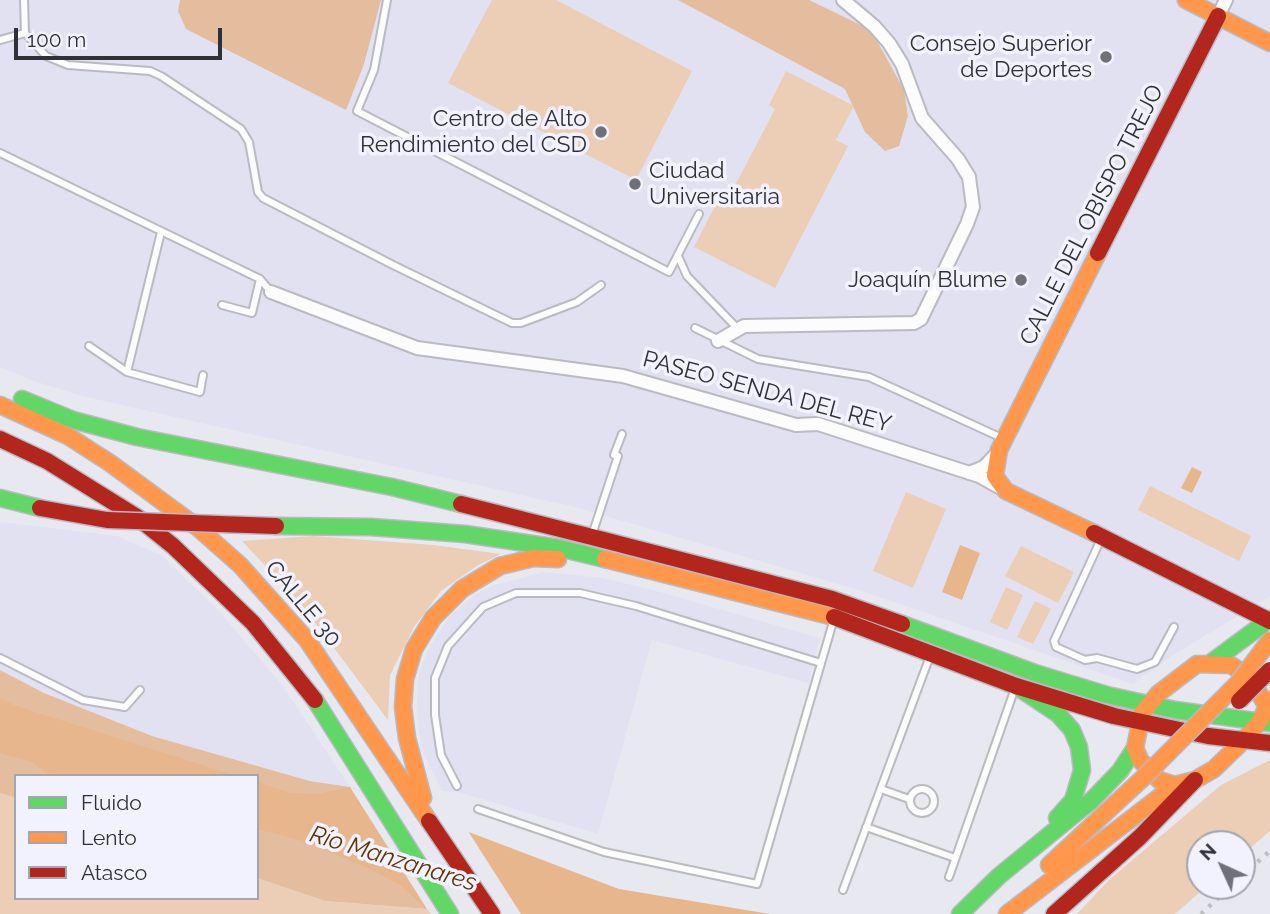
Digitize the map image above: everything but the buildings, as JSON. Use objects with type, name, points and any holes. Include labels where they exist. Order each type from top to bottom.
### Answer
[{"type":"main road","points":[[1186,0],[1270,43]]},
{"type":"main road","name":"CALLE DEL OBISPO TREJO","points":[[1006,491],[995,477],[1003,445],[1218,16]]},
{"type":"main road","points":[[0,391],[73,420],[137,437],[392,487],[832,599],[1035,673],[1147,705],[1265,722]]},
{"type":"main road","name":"CALLE 30","points":[[0,405],[68,436],[110,463],[197,527],[240,565],[307,640],[492,914]]},
{"type":"main road","points":[[0,439],[94,488],[137,517],[173,545],[253,623],[287,662],[450,914]]},
{"type":"main road","name":"PASEO SENDA DEL REY","points":[[1006,491],[1269,619]]},
{"type":"main road","points":[[0,498],[107,520],[371,527],[466,534],[559,548],[834,617],[1016,686],[1139,721],[1270,743]]},
{"type":"main road","points":[[428,816],[407,738],[403,708],[405,679],[414,649],[433,618],[462,589],[500,566],[533,558],[569,559],[658,571]]},
{"type":"main road","points":[[1212,662],[1269,619]]},
{"type":"main road","points":[[994,914],[1144,777],[1238,683],[1270,640]]},
{"type":"main road","points":[[960,914],[999,876],[1092,800],[1120,771],[1135,748],[1139,721],[1147,705],[1168,685],[1197,664],[1212,662],[1231,665],[1250,678],[1268,702],[1265,722],[1214,769],[1195,780],[1054,914]]},
{"type":"main road","points":[[1144,777],[1198,740],[1270,670]]},
{"type":"main road","points":[[1016,686],[1058,714],[1072,730],[1079,747],[1082,770],[1073,800],[1026,853]]},
{"type":"main road","points":[[1135,748],[1140,760],[1150,772],[1159,780],[1175,785]]},
{"type":"main road","points":[[1007,914],[1175,785],[1195,780]]},
{"type":"main road","points":[[968,914],[1101,814]]},
{"type":"street","points":[[718,341],[738,328],[914,323],[921,319],[947,271],[973,207],[969,177],[958,159],[922,118],[902,64],[874,26],[843,0]]},
{"type":"street","name":"CALLE DEL OBISPO TREJO","points":[[1218,16],[1226,0]]},
{"type":"street","name":"PASEO SENDA DEL REY","points":[[271,292],[417,348],[624,376],[796,425],[818,425],[969,474],[1006,491]]},
{"type":"street","name":"CALLE DEL OBISPO TREJO","points":[[969,474],[984,467],[1003,445]]},
{"type":"lane","points":[[24,0],[24,33],[46,56],[68,65],[150,71],[161,76],[241,129],[249,142],[258,192],[263,198],[512,323],[521,323],[577,302],[601,285]]},
{"type":"lane","points":[[387,0],[374,70],[357,111],[669,272],[699,214]]},
{"type":"lane","points":[[0,40],[24,33]]},
{"type":"lane","points":[[0,153],[260,279],[271,292]]},
{"type":"lane","points":[[127,372],[160,232]]},
{"type":"lane","points":[[678,256],[687,276],[738,328]]},
{"type":"lane","points":[[222,305],[252,313],[260,279]]},
{"type":"lane","points":[[695,328],[758,359],[869,377],[1003,445]]},
{"type":"lane","points":[[89,346],[127,372],[200,392],[203,375]]},
{"type":"lane","points":[[592,537],[622,433]]},
{"type":"lane","points":[[1101,538],[1054,641],[1056,647],[1085,660],[1097,658],[1137,669],[1155,662],[1174,628]]},
{"type":"lane","points":[[457,786],[441,755],[435,715],[435,678],[449,646],[483,607],[516,593],[580,593],[636,606],[821,663]]},
{"type":"lane","points":[[478,810],[604,852],[757,884],[834,617]]},
{"type":"lane","points":[[843,890],[931,653]]},
{"type":"lane","points":[[0,658],[83,700],[125,707],[139,690]]},
{"type":"lane","points":[[949,877],[1016,686]]},
{"type":"lane","points":[[881,789],[909,799]]},
{"type":"lane","points":[[922,789],[929,791],[934,802],[931,810],[920,814],[910,807],[909,799],[914,792],[922,789]]},
{"type":"lane","points":[[866,827],[956,859]]},
{"type":"shaded area","name":"Ciudad Universitaria","points":[[0,0],[1270,0],[1270,596],[1167,659],[1133,684],[859,590],[575,507],[82,396],[0,367]]},
{"type":"shaded area","points":[[180,0],[381,0],[364,64],[346,110],[186,29],[178,11]]},
{"type":"shaded area","name":"Centro de Alto Rendimiento del CSD","points":[[492,0],[556,0],[692,71],[636,180],[448,83]]},
{"type":"shaded area","points":[[678,0],[809,0],[871,30],[904,90],[908,116],[899,146],[885,151],[865,132],[845,89]]},
{"type":"shaded area","points":[[786,71],[854,106],[836,140],[848,146],[775,288],[694,247],[717,202],[725,205],[775,109],[769,105]]},
{"type":"shaded area","points":[[1150,486],[1251,536],[1239,561],[1138,510]]},
{"type":"shaded area","points":[[906,492],[946,509],[913,588],[873,571]]},
{"type":"shaded area","points":[[0,522],[117,536],[163,556],[217,609],[282,685],[350,787],[310,781],[152,736],[44,693],[0,670]]},
{"type":"shaded area","points":[[313,536],[433,545],[501,554],[478,565],[441,591],[414,627],[390,675],[388,720],[301,604],[242,541]]},
{"type":"shaded area","points":[[1021,546],[1074,572],[1058,603],[1005,576]]},
{"type":"shaded area","points":[[544,572],[603,578],[820,638],[808,683],[652,640],[598,834],[458,792],[442,791],[424,755],[419,732],[419,672],[428,650],[449,617],[472,597],[491,586]]},
{"type":"shaded area","points":[[1006,587],[1023,595],[1007,630],[990,622]]},
{"type":"shaded area","points":[[1035,601],[1051,609],[1033,644],[1017,637]]},
{"type":"shaded area","points":[[0,670],[44,693],[152,736],[310,781],[350,787],[427,909],[325,901],[259,879],[259,774],[14,774],[14,797],[0,793]]},
{"type":"shaded area","points":[[1270,760],[1270,831],[1256,843],[1256,830],[1186,830],[1186,900],[1191,900],[1175,914],[1077,914],[1110,879],[1221,785]]},
{"type":"shaded area","points":[[0,793],[14,797],[14,900],[259,900],[259,879],[325,901],[427,909],[431,914],[0,914]]},
{"type":"water","points":[[1192,467],[1202,472],[1192,493],[1181,488]]},
{"type":"water","points":[[960,545],[980,553],[962,600],[942,592]]},
{"type":"water","points":[[0,698],[16,706],[231,774],[51,774],[32,762],[0,753]]},
{"type":"water","name":"Río Manzanares","points":[[259,783],[291,793],[317,794],[350,787],[619,889],[770,914],[459,914],[427,909],[400,885],[307,842],[259,830]]},
{"type":"pier","points":[[350,787],[468,831],[521,914],[459,914],[427,909]]},
{"type":"railway","points":[[1256,864],[1270,851]]},
{"type":"railway","points":[[1201,914],[1216,900]]},
{"type":"traffic: fast","points":[[22,399],[73,420],[137,437],[392,487],[461,504]]},
{"type":"traffic: fast","points":[[0,498],[40,508]]},
{"type":"traffic: fast","points":[[276,526],[371,527],[465,534],[559,548],[605,559]]},
{"type":"traffic: fast","points":[[1212,662],[1270,619]]},
{"type":"traffic: fast","points":[[902,624],[1035,673],[1107,695],[1175,710],[1270,723]]},
{"type":"traffic: fast","points":[[1016,686],[1058,714],[1072,730],[1079,747],[1082,770],[1073,800],[1057,818]]},
{"type":"traffic: fast","points":[[315,700],[450,914]]},
{"type":"traffic: fast","points":[[960,914],[999,876],[1092,800],[1120,771],[1135,748]]},
{"type":"traffic: slow","points":[[1186,0],[1270,43]]},
{"type":"traffic: slow","points":[[1094,533],[1006,491],[995,476],[999,450],[1098,253]]},
{"type":"traffic: slow","points":[[0,405],[68,436],[110,463],[197,527],[240,565],[307,640],[429,821]]},
{"type":"traffic: slow","points":[[423,798],[407,738],[403,707],[405,679],[414,649],[433,618],[462,589],[500,566],[533,558],[558,559]]},
{"type":"traffic: slow","points":[[605,559],[834,617]]},
{"type":"traffic: slow","points":[[1144,777],[1238,683],[1270,640]]},
{"type":"traffic: slow","points":[[1266,705],[1250,678],[1231,665],[1197,664],[1159,693],[1142,713],[1135,748],[1140,760],[1159,780],[1175,785],[1195,780],[1214,769],[1244,740],[1260,721],[1270,700]]},
{"type":"traffic: slow","points":[[1049,865],[1144,777]]},
{"type":"traffic: slow","points":[[1007,914],[1175,785]]},
{"type":"traffic: jam","points":[[1098,253],[1218,16]]},
{"type":"traffic: jam","points":[[0,439],[47,461],[137,517],[173,546],[253,623],[315,700]]},
{"type":"traffic: jam","points":[[461,504],[592,537]]},
{"type":"traffic: jam","points":[[40,508],[107,520],[276,526]]},
{"type":"traffic: jam","points":[[1094,533],[1270,621]]},
{"type":"traffic: jam","points":[[592,537],[832,599],[902,624]]},
{"type":"traffic: jam","points":[[834,617],[1016,686],[1114,716],[1208,736],[1270,743]]},
{"type":"traffic: jam","points":[[1239,701],[1270,670]]},
{"type":"traffic: jam","points":[[1054,914],[1140,837],[1195,780]]},
{"type":"traffic: jam","points":[[429,821],[492,914]]},
{"type":"place","name":"Consejo Superior de Deportes","points":[[1106,57]]},
{"type":"place","name":"Centro de Alto Rendimiento del CSD","points":[[601,132]]},
{"type":"place","name":"Ciudad Universitaria","points":[[635,184]]},
{"type":"place","name":"Joaquín Blume","points":[[1021,280]]}]
